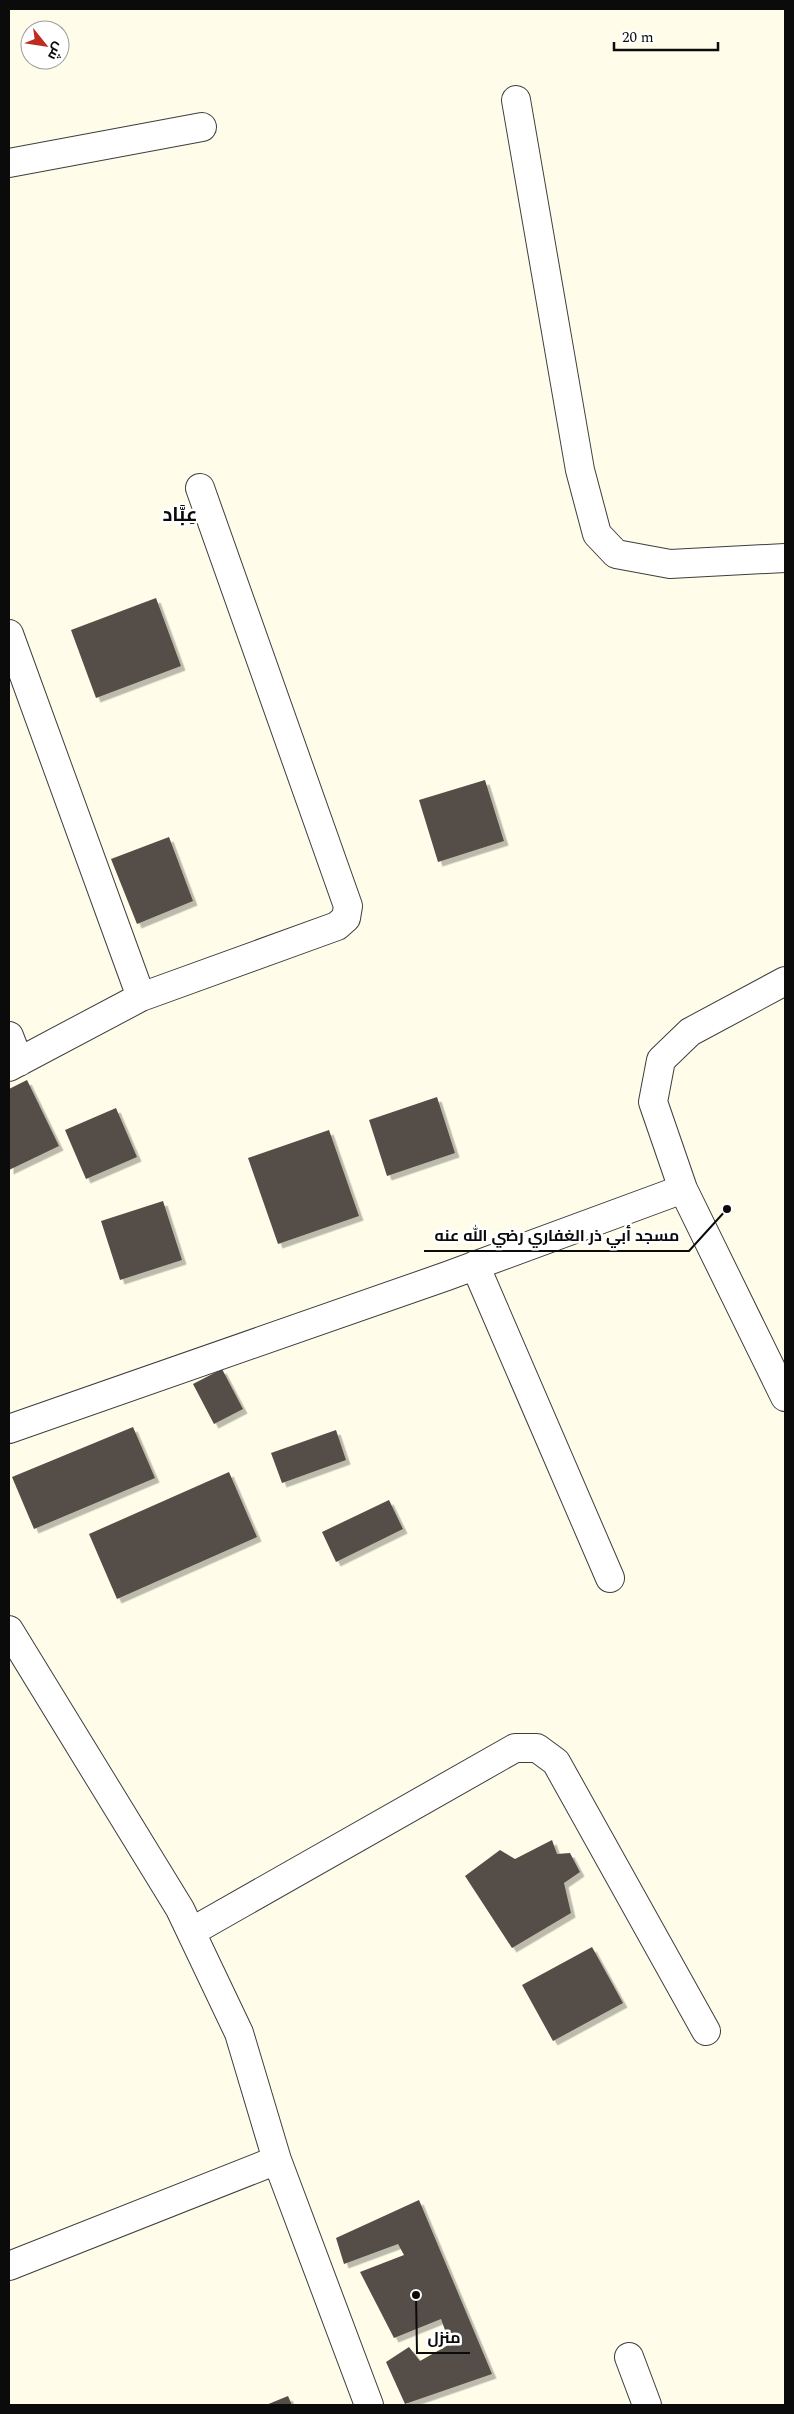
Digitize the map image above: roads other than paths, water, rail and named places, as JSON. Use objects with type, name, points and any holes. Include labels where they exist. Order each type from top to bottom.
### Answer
[{"type":"street","points":[[516,100],[580,470],[597,534],[616,554],[670,564],[785,558]]},
{"type":"street","points":[[9,163],[202,128]]},
{"type":"street","points":[[9,1036],[14,1065],[141,997],[337,926],[346,918],[348,906],[200,488]]},
{"type":"street","points":[[10,634],[141,997]]},
{"type":"street","points":[[785,981],[690,1032],[661,1060],[653,1102],[683,1189],[785,1397]]},
{"type":"street","points":[[9,1429],[476,1265],[683,1189]]},
{"type":"street","points":[[476,1265],[610,1578]]},
{"type":"street","points":[[9,1630],[180,1909],[239,2033],[277,2160],[369,2405]]},
{"type":"street","points":[[191,1932],[515,1748],[537,1748],[556,1762],[706,2031]]},
{"type":"street","points":[[9,2266],[277,2160]]},
{"type":"street","points":[[629,2357],[647,2405]]},
{"type":"place","name":"مسجد أبي ذر الغفاري رضي الله عنه","points":[[727,1209]]},
{"type":"place","name":"منزل","points":[[416,2295]]},
{"type":"district","name":"عِبَّاد","points":[[180,515]]}]
